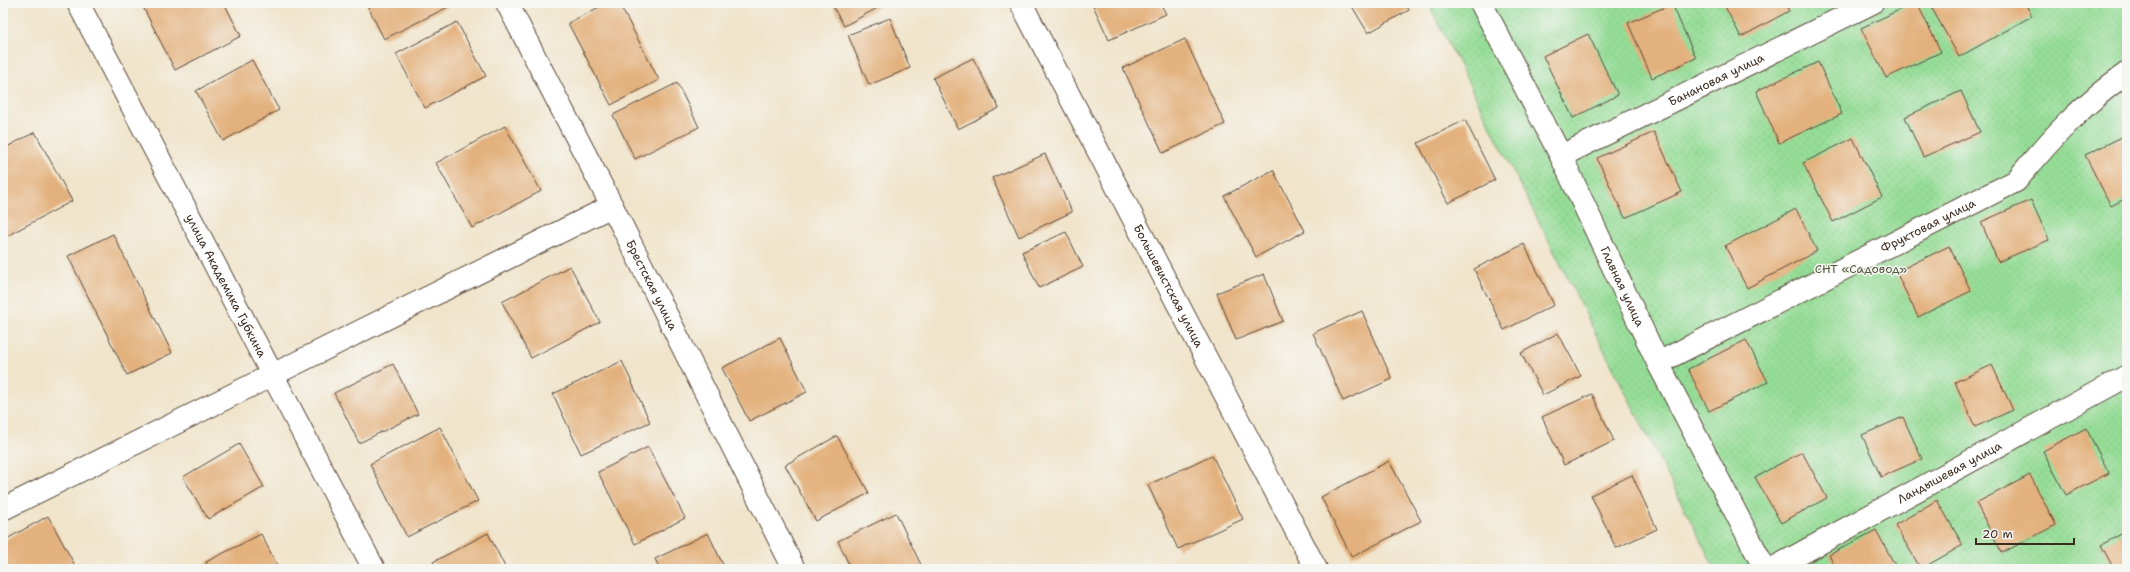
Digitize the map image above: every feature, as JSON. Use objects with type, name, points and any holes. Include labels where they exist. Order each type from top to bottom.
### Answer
[{"type":"street","name":"улица Академика Губкина","points":[[78,3],[272,377],[374,569]]},
{"type":"street","name":"Брестская улица","points":[[507,3],[612,206],[794,569]]},
{"type":"street","name":"Большевистская улица","points":[[1021,3],[1316,569]]},
{"type":"street","name":"Главная улица","points":[[1481,3],[1561,156],[1658,363],[1765,569]]},
{"type":"street","name":"Банановая улица","points":[[1561,156],[1872,3]]},
{"type":"street","name":"Фруктовая улица","points":[[1658,363],[2016,181],[2053,136],[2114,81],[2127,73]]},
{"type":"street","points":[[3,509],[272,377],[612,206]]},
{"type":"street","name":"Ландышевая улица","points":[[1772,569],[2127,376]]},
{"type":"green space","name":"СНТ «Садовод»","points":[[1428,3],[2127,3],[2127,569],[1715,569]]},
{"type":"building","points":[[141,3],[224,3],[241,36],[175,70]]},
{"type":"building","points":[[366,3],[448,3],[450,6],[384,39]]},
{"type":"building","points":[[607,3],[619,3],[659,80],[611,105],[568,23]]},
{"type":"building","points":[[831,3],[879,3],[881,6],[844,26]]},
{"type":"building","points":[[1092,3],[1160,3],[1166,14],[1109,40]]},
{"type":"building","points":[[1350,3],[1405,3],[1409,10],[1368,33]]},
{"type":"building","points":[[1723,3],[1785,3],[1789,11],[1741,37]]},
{"type":"building","points":[[1914,3],[1917,3],[1941,52],[1886,78],[1861,28]]},
{"type":"building","points":[[1929,3],[2025,3],[2032,16],[1959,57]]},
{"type":"building","points":[[1672,4],[1696,58],[1652,78],[1628,23]]},
{"type":"building","points":[[890,18],[910,68],[869,85],[848,35]]},
{"type":"building","points":[[457,22],[486,76],[425,108],[396,54]]},
{"type":"building","points":[[1588,34],[1618,95],[1573,118],[1543,56]]},
{"type":"building","points":[[1185,39],[1225,124],[1163,153],[1123,68]]},
{"type":"building","points":[[973,58],[999,108],[958,129],[933,78]]},
{"type":"building","points":[[252,60],[279,110],[223,141],[196,91]]},
{"type":"building","points":[[1818,62],[1842,114],[1779,143],[1756,91]]},
{"type":"building","points":[[677,83],[699,127],[635,159],[613,115]]},
{"type":"building","points":[[1961,91],[1980,132],[1923,157],[1905,117]]},
{"type":"building","points":[[1465,120],[1495,180],[1448,203],[1418,143]]},
{"type":"building","points":[[505,126],[541,191],[472,228],[436,163]]},
{"type":"building","points":[[35,132],[72,201],[3,238],[3,149]]},
{"type":"building","points":[[1654,132],[1682,192],[1625,218],[1597,158]]},
{"type":"building","points":[[2126,135],[2127,198],[2111,206],[2085,155]]},
{"type":"building","points":[[1853,138],[1882,197],[1833,222],[1803,163]]},
{"type":"building","points":[[1045,154],[1072,212],[1019,237],[992,178]]},
{"type":"building","points":[[1273,170],[1305,231],[1256,257],[1224,196]]},
{"type":"building","points":[[2031,200],[2049,240],[1998,262],[1981,222]]},
{"type":"building","points":[[1796,209],[1817,251],[1747,288],[1725,246]]},
{"type":"building","points":[[1066,232],[1083,267],[1039,288],[1022,252]]},
{"type":"building","points":[[113,234],[172,353],[127,375],[68,256]]},
{"type":"building","points":[[1524,244],[1554,305],[1504,330],[1474,269]]},
{"type":"building","points":[[1949,246],[1971,291],[1918,317],[1896,272]]},
{"type":"building","points":[[570,266],[600,322],[531,358],[502,302]]},
{"type":"building","points":[[1264,274],[1283,321],[1236,340],[1217,293]]},
{"type":"building","points":[[1362,311],[1392,379],[1343,401],[1313,333]]},
{"type":"building","points":[[1558,333],[1581,376],[1543,395],[1521,353]]},
{"type":"building","points":[[780,338],[807,392],[749,421],[722,368]]},
{"type":"building","points":[[1746,340],[1768,382],[1709,411],[1688,369]]},
{"type":"building","points":[[622,361],[650,422],[581,454],[553,394]]},
{"type":"building","points":[[393,364],[418,414],[359,443],[334,393]]},
{"type":"building","points":[[1992,365],[2013,410],[1975,427],[1955,382]]},
{"type":"building","points":[[1592,394],[1614,441],[1564,465],[1542,417]]},
{"type":"building","points":[[1903,417],[1922,459],[1881,477],[1862,435]]},
{"type":"building","points":[[440,427],[478,501],[407,537],[370,464]]},
{"type":"building","points":[[2086,428],[2109,473],[2066,495],[2043,451]]},
{"type":"building","points":[[837,436],[869,493],[816,521],[785,465]]},
{"type":"building","points":[[239,444],[264,487],[208,519],[183,477]]},
{"type":"building","points":[[648,447],[685,518],[635,544],[598,472]]},
{"type":"building","points":[[1802,452],[1827,498],[1781,523],[1755,477]]},
{"type":"building","points":[[1212,455],[1243,519],[1178,549],[1148,485]]},
{"type":"building","points":[[1389,461],[1421,521],[1352,557],[1321,497]]},
{"type":"building","points":[[1632,475],[1657,529],[1616,548],[1591,495]]},
{"type":"building","points":[[2030,475],[2056,525],[2002,553],[1976,503]]},
{"type":"building","points":[[1937,500],[1963,545],[1921,569],[1895,525]]},
{"type":"building","points":[[896,513],[923,569],[851,569],[838,541]]},
{"type":"building","points":[[48,516],[77,569],[3,569],[3,541]]},
{"type":"building","points":[[1876,530],[1897,569],[1836,569],[1829,555]]},
{"type":"building","points":[[2127,531],[2127,569],[2114,569],[2101,545]]},
{"type":"building","points":[[488,533],[506,569],[436,569],[433,562]]},
{"type":"building","points":[[708,533],[725,569],[660,569],[655,559]]},
{"type":"building","points":[[261,534],[279,569],[209,569],[206,562]]}]
